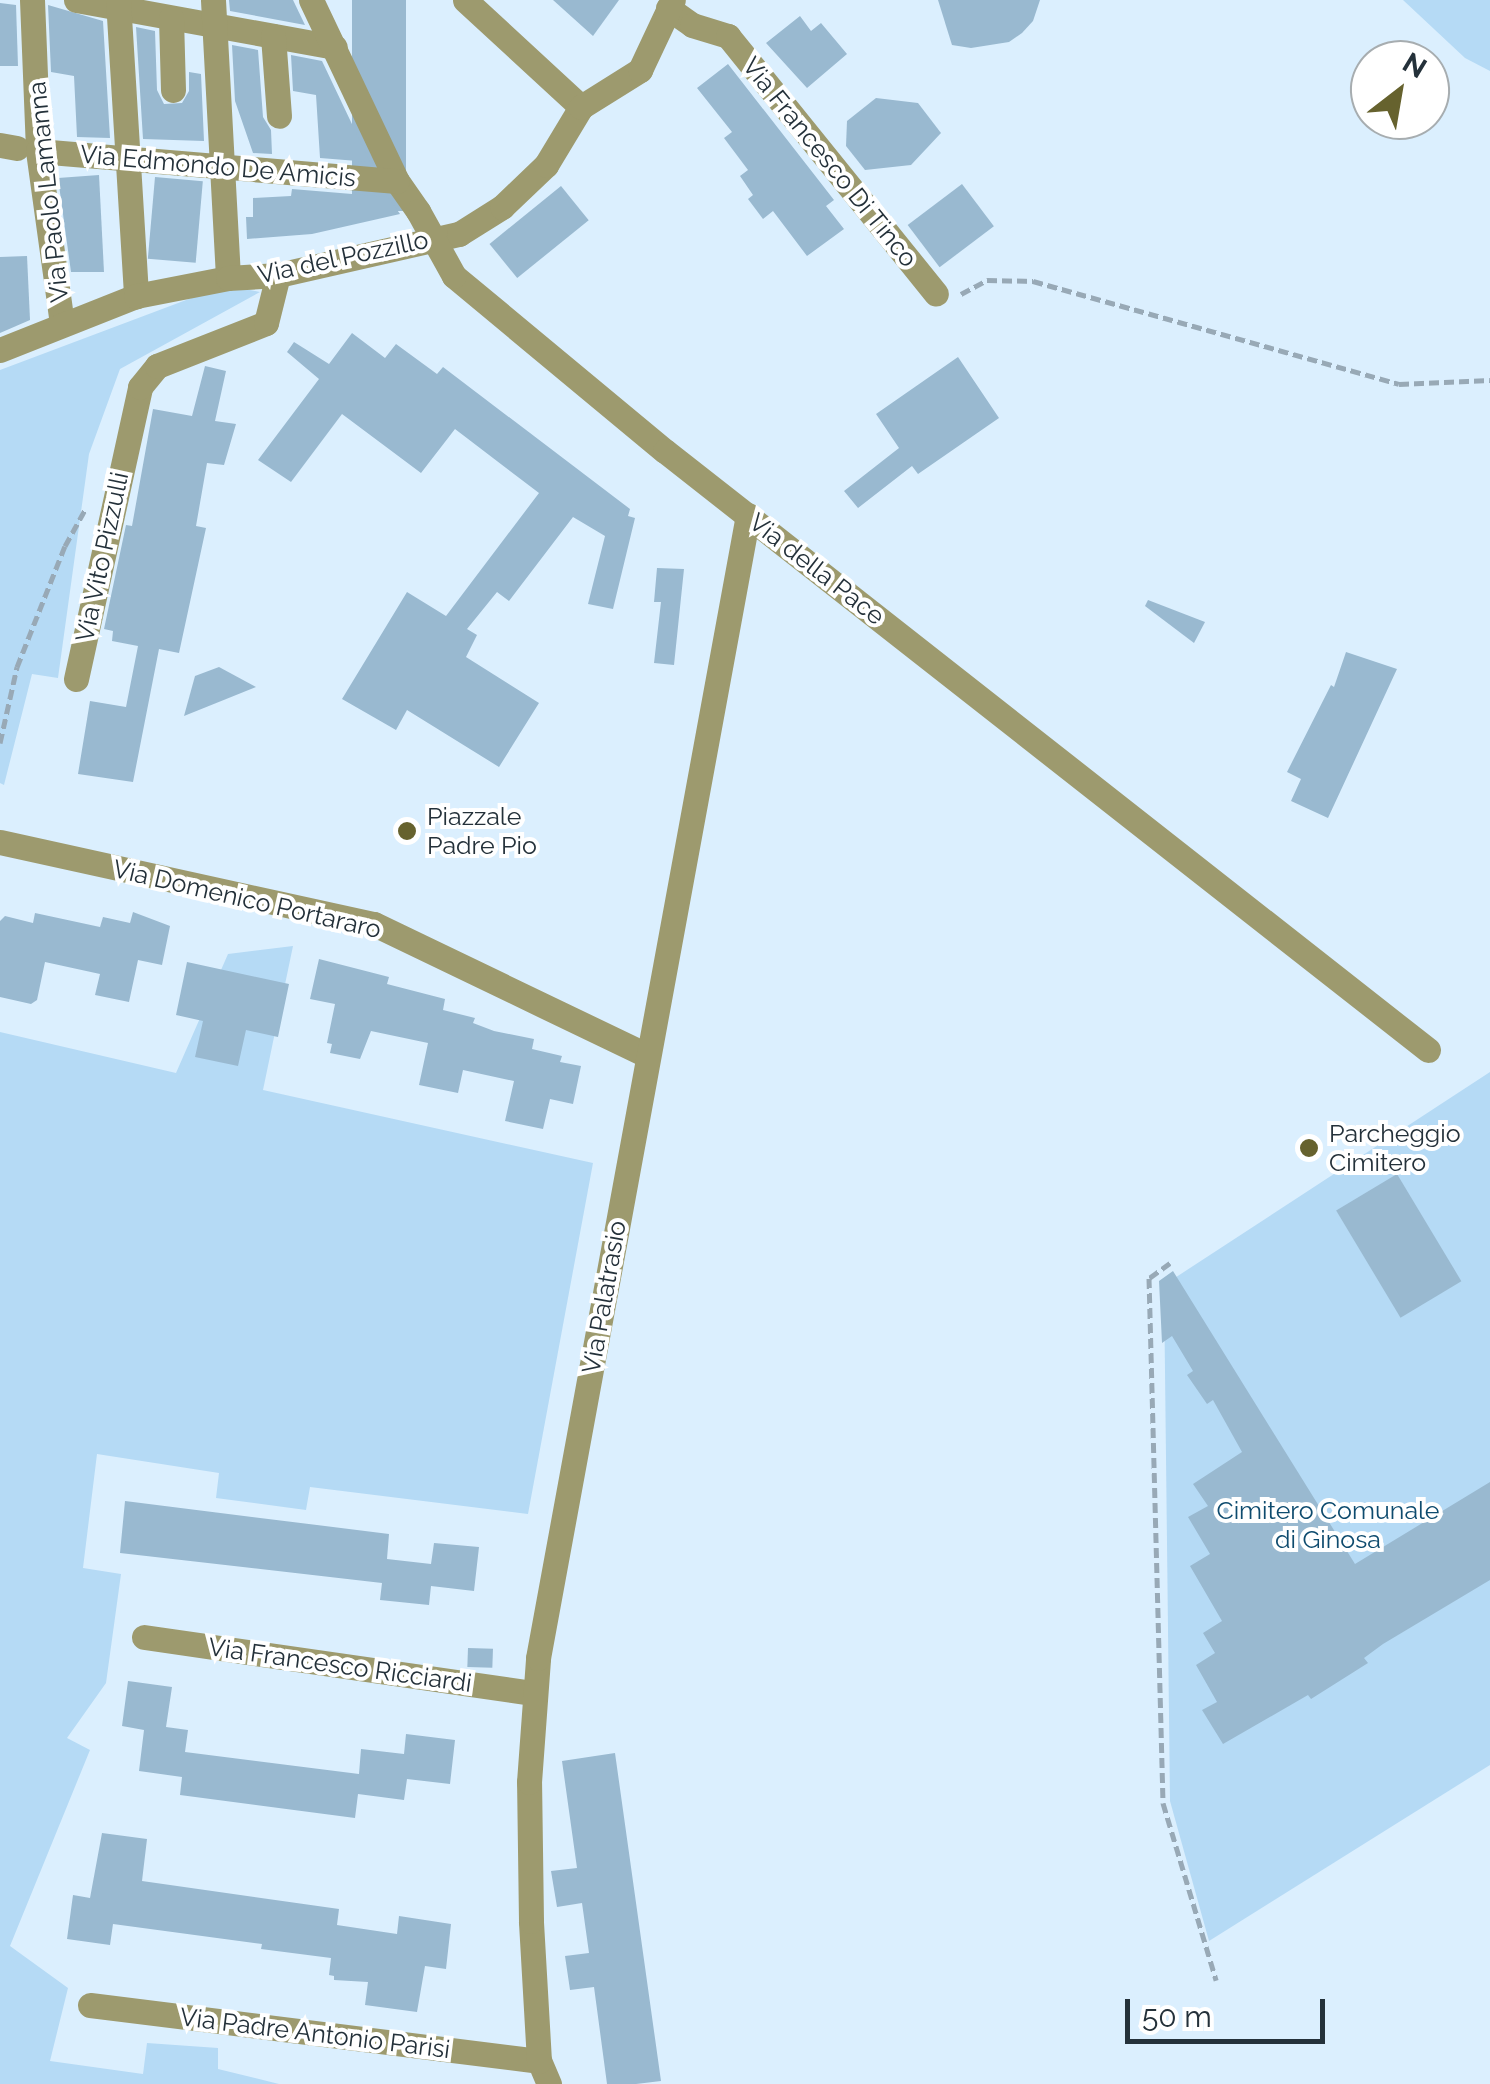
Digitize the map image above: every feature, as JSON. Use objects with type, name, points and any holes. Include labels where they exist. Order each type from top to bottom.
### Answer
[{"type":"street","name":"Via Paolo Lamanna","points":[[32,0],[18,148],[62,323]]},
{"type":"street","points":[[76,0],[118,4],[171,18],[214,13],[274,36],[335,47]]},
{"type":"street","name":"Via della Pace","points":[[312,0],[397,181],[454,276],[748,515],[1428,1050]]},
{"type":"street","points":[[465,0],[582,107],[640,70],[671,4]]},
{"type":"street","points":[[118,4],[136,296]]},
{"type":"street","name":"Via Francesco Di Tinco","points":[[671,4],[692,25],[728,36],[936,294]]},
{"type":"street","points":[[214,13],[228,278]]},
{"type":"street","points":[[171,18],[173,90]]},
{"type":"street","points":[[274,36],[279,116]]},
{"type":"street","name":"Via del Pozzillo","points":[[0,350],[136,296],[228,278],[278,276],[460,234],[502,207],[546,165],[582,107]]},
{"type":"street","name":"Via Edmondo De Amicis","points":[[18,148],[397,181]]},
{"type":"street","name":"Via Vito Pizzulli","points":[[76,678],[140,388],[158,366],[266,322],[278,276]]},
{"type":"street","name":"Via Palatrasio","points":[[544,2072],[530,1882],[529,1782],[538,1658],[748,515]]},
{"type":"street","name":"Via Domenico Portararo","points":[[0,842],[374,924],[648,1056]]},
{"type":"street","name":"Via Francesco Ricciardi","points":[[144,1636],[535,1693]]},
{"type":"street","name":"Via Padre Antonio Parisi","points":[[90,2005],[544,2072]]},
{"type":"path","points":[[936,294],[954,298],[986,280],[1032,282],[1399,384],[1490,380]]},
{"type":"path","name":"Via Vito Pizzulli","points":[[0,743],[16,666],[64,546],[92,498]]},
{"type":"path","points":[[1170,1263],[1149,1278],[1163,1803],[1216,1980]]},
{"type":"green space","points":[[1403,0],[1490,0],[1490,71],[1465,58]]},
{"type":"green space","points":[[226,285],[260,292],[120,369],[89,454],[58,678],[32,674],[4,785],[0,783],[0,370]]},
{"type":"green space","points":[[293,946],[263,1090],[593,1163],[528,1514],[310,1487],[306,1510],[216,1498],[219,1473],[97,1454],[83,1568],[121,1574],[106,1683],[67,1738],[90,1750],[10,1946],[68,1988],[50,2061],[143,2074],[147,2043],[218,2048],[218,2069],[279,2084],[0,2084],[0,1032],[176,1073],[228,954]]},
{"type":"green space","name":"Cimitero Comunale di Ginosa","points":[[1490,1072],[1490,1765],[1209,1941],[1170,1801],[1164,1285]]},
{"type":"building","points":[[229,0],[293,0],[305,25],[230,11]]},
{"type":"building","points":[[352,0],[406,0],[406,211],[352,211]]},
{"type":"building","points":[[553,0],[619,0],[593,36]]},
{"type":"building","points":[[938,0],[1040,0],[1033,21],[1022,33],[1009,42],[971,48],[952,45]]},
{"type":"building","points":[[0,3],[16,5],[18,66],[0,66]]},
{"type":"building","points":[[48,5],[103,21],[110,138],[77,137],[74,76],[51,72]]},
{"type":"building","points":[[800,16],[811,31],[821,23],[847,54],[807,88],[766,43]]},
{"type":"building","points":[[136,27],[155,31],[157,90],[164,104],[182,103],[189,91],[189,72],[201,74],[204,141],[143,139]]},
{"type":"building","points":[[232,45],[258,50],[263,117],[271,130],[272,154],[253,153],[235,101]]},
{"type":"building","points":[[291,55],[322,61],[370,162],[320,158],[316,95],[293,91]]},
{"type":"building","points":[[728,64],[834,200],[826,206],[844,229],[807,256],[773,211],[763,219],[748,199],[753,195],[740,176],[748,170],[724,138],[732,132],[697,88]]},
{"type":"building","points":[[876,98],[918,103],[941,133],[911,165],[865,170],[846,146],[847,121]]},
{"type":"building","points":[[99,175],[104,272],[71,272],[58,178]]},
{"type":"building","points":[[155,177],[203,181],[196,263],[148,259]]},
{"type":"building","points":[[962,184],[994,226],[940,267],[908,225]]},
{"type":"building","points":[[561,186],[589,220],[517,278],[490,244]]},
{"type":"building","points":[[292,189],[388,197],[400,214],[312,234],[247,239],[246,217],[253,217],[253,198],[291,196]]},
{"type":"building","points":[[27,256],[30,320],[0,333],[0,257]]},
{"type":"building","points":[[352,333],[385,358],[396,344],[437,374],[443,367],[630,509],[628,516],[635,518],[613,609],[588,604],[605,536],[573,517],[509,601],[497,592],[467,629],[477,635],[466,657],[539,703],[499,767],[407,710],[396,730],[342,699],[407,592],[446,616],[539,493],[455,429],[421,473],[342,414],[291,482],[258,460],[319,379],[287,352],[294,342],[329,364]]},
{"type":"building","points":[[958,357],[999,418],[918,474],[912,466],[858,508],[844,491],[899,448],[876,414]]},
{"type":"building","points":[[205,366],[226,371],[215,421],[236,424],[224,465],[207,463],[196,526],[206,528],[179,653],[159,649],[133,782],[78,774],[90,701],[126,707],[138,646],[112,641],[113,631],[104,629],[126,525],[132,526],[153,409],[192,416]]},
{"type":"building","points":[[657,568],[684,569],[674,665],[654,663],[661,602],[654,602]]},
{"type":"building","points":[[1148,600],[1205,622],[1194,643],[1145,606]]},
{"type":"building","points":[[1346,652],[1397,669],[1328,818],[1291,801],[1301,779],[1287,772],[1331,685],[1334,687]]},
{"type":"building","points":[[219,667],[256,687],[184,716],[195,676]]},
{"type":"building","points":[[133,912],[170,926],[162,965],[138,960],[129,1002],[95,995],[100,974],[45,962],[37,1000],[31,1004],[0,997],[0,921],[5,916],[33,923],[35,913],[100,927],[103,917],[130,923]]},
{"type":"building","points":[[319,959],[389,977],[387,984],[445,999],[443,1010],[475,1018],[473,1023],[534,1039],[532,1049],[562,1056],[560,1062],[581,1066],[573,1104],[550,1099],[543,1129],[505,1121],[514,1081],[463,1070],[458,1093],[419,1085],[428,1043],[371,1031],[360,1059],[330,1053],[332,1044],[327,1043],[335,1004],[310,999]]},
{"type":"building","points":[[187,962],[289,984],[278,1037],[246,1030],[238,1066],[195,1057],[203,1021],[176,1015]]},
{"type":"building","points":[[1397,1174],[1461,1281],[1401,1318],[1336,1211]]},
{"type":"building","points":[[1173,1271],[1355,1564],[1490,1482],[1490,1580],[1383,1644],[1364,1658],[1368,1663],[1311,1699],[1308,1695],[1223,1744],[1202,1710],[1217,1702],[1196,1665],[1215,1653],[1203,1633],[1222,1621],[1190,1566],[1210,1554],[1188,1517],[1208,1506],[1193,1484],[1242,1452],[1213,1400],[1207,1404],[1187,1375],[1193,1371],[1172,1336],[1162,1343],[1159,1281]]},
{"type":"building","points":[[125,1501],[389,1534],[387,1559],[431,1564],[434,1543],[479,1547],[474,1591],[431,1586],[429,1605],[380,1600],[382,1583],[120,1553]]},
{"type":"building","points":[[468,1648],[493,1649],[492,1668],[467,1667]]},
{"type":"building","points":[[128,1681],[172,1687],[166,1727],[188,1730],[185,1752],[359,1774],[361,1749],[404,1754],[406,1734],[455,1740],[450,1784],[407,1779],[404,1800],[358,1794],[355,1818],[180,1795],[182,1777],[139,1771],[144,1730],[122,1726]]},
{"type":"building","points":[[615,1753],[661,2081],[636,2084],[607,2084],[594,1987],[570,1990],[565,1956],[589,1953],[582,1903],[557,1907],[551,1871],[577,1868],[562,1761]]},
{"type":"building","points":[[102,1833],[147,1839],[142,1881],[339,1909],[337,1925],[397,1934],[399,1916],[451,1924],[446,1969],[425,1966],[417,2012],[365,2005],[368,1982],[334,1980],[329,1975],[331,1958],[261,1949],[262,1944],[113,1924],[110,1945],[67,1939],[73,1895],[90,1898]]},
{"type":"place","name":"Piazzale Padre Pio","points":[[407,831]]},
{"type":"place","name":"Parcheggio Cimitero","points":[[1309,1148]]}]
